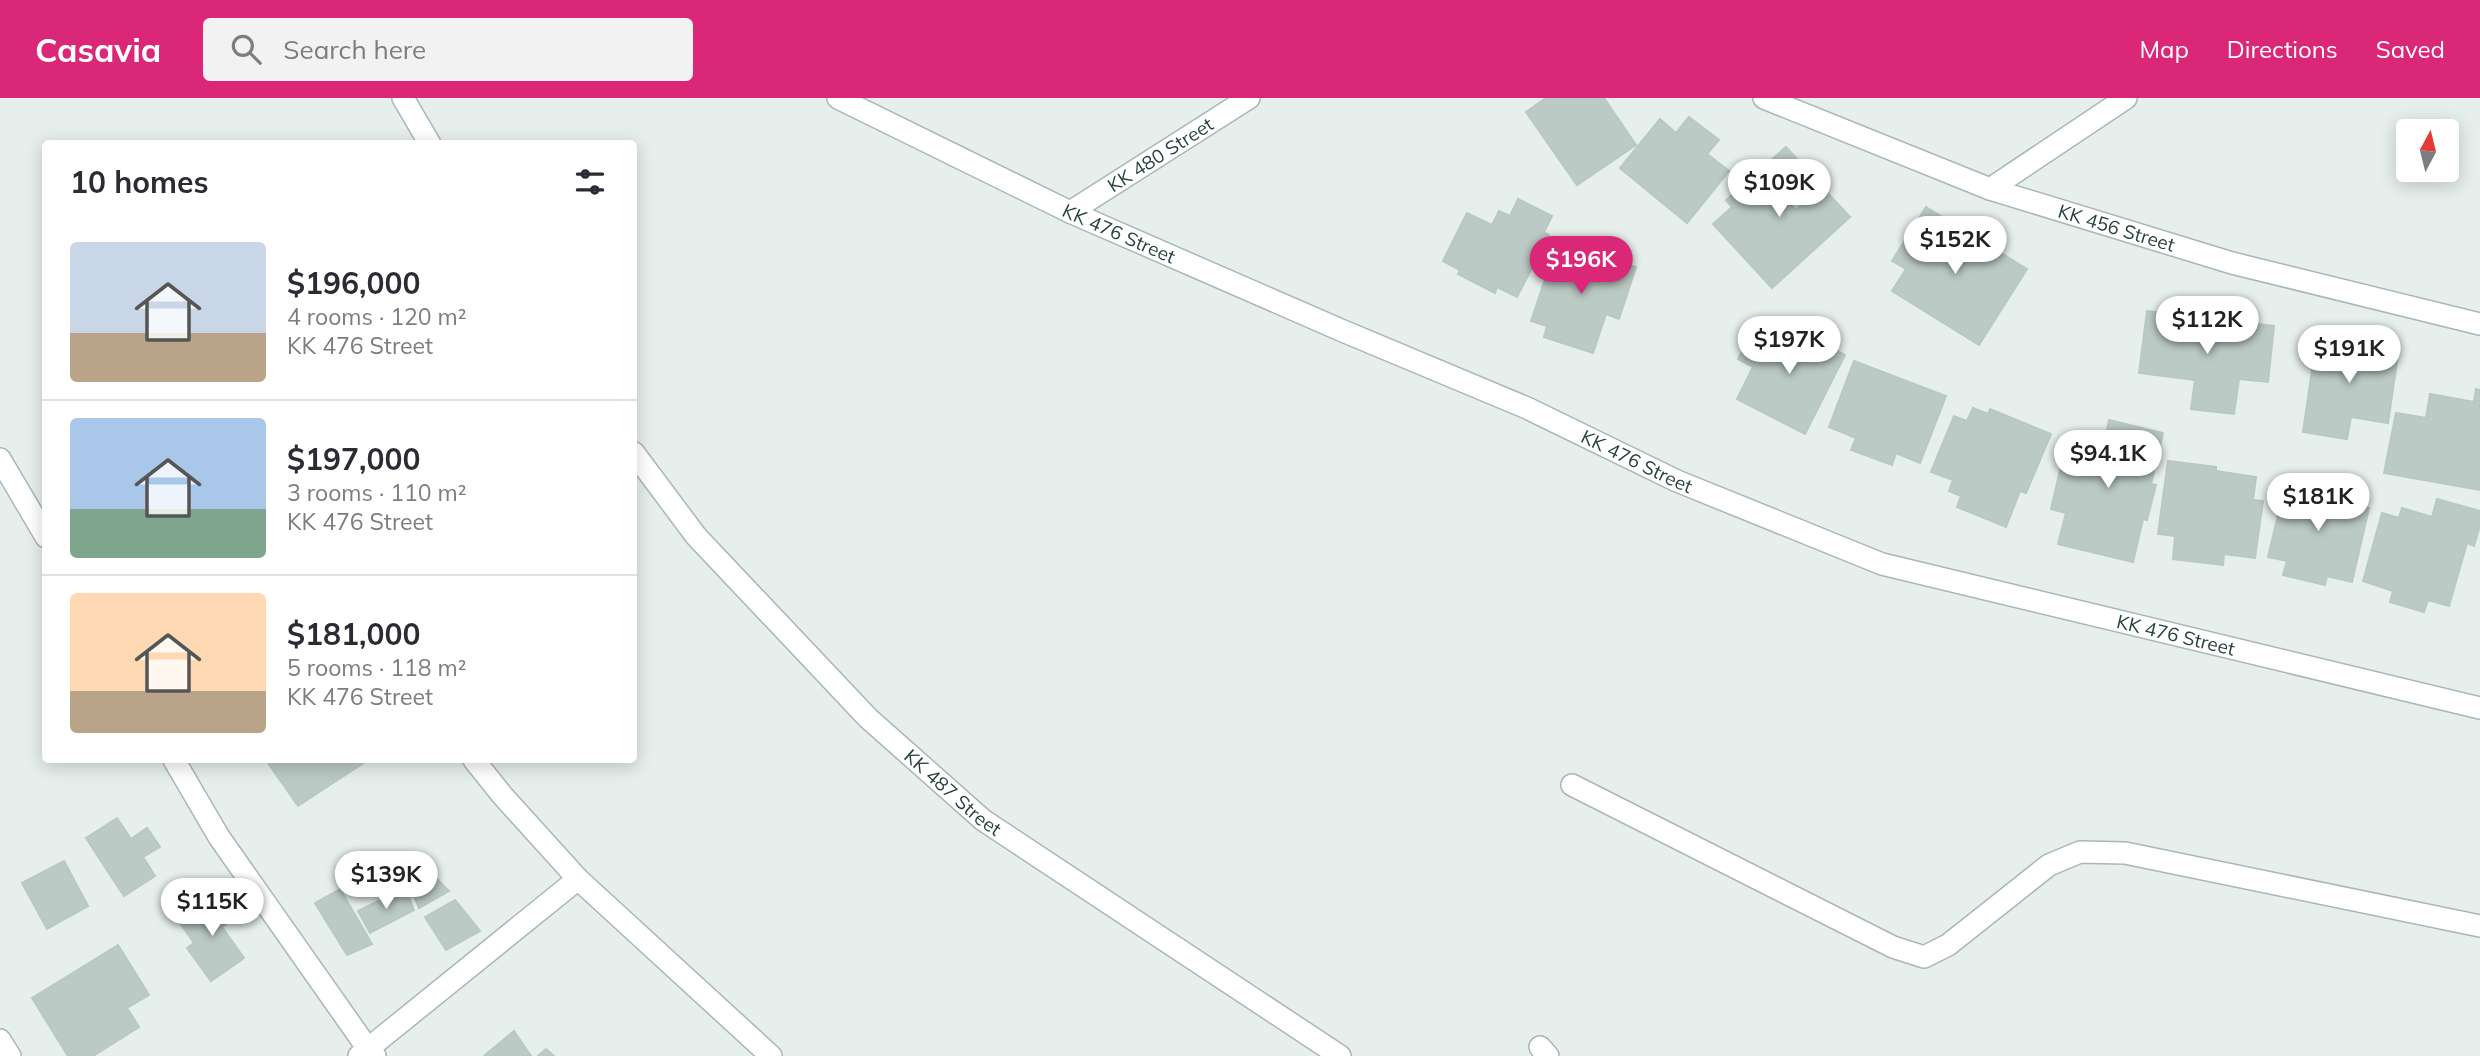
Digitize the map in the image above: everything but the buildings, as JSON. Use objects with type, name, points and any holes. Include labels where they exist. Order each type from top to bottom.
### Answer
[{"type":"street","points":[[403,98],[428,140]]},
{"type":"street","name":"KK 476 Street","points":[[838,98],[1070,212],[1527,408],[1677,481],[1882,564],[2480,708]]},
{"type":"street","name":"KK 480 Street","points":[[1070,212],[1249,98]]},
{"type":"street","name":"KK 456 Street","points":[[1764,98],[1990,189],[2232,263],[2480,324]]},
{"type":"street","points":[[1990,189],[2126,98]]},
{"type":"street","name":"KK 487 Street","points":[[637,457],[696,536],[868,718],[983,820],[1340,1056]]},
{"type":"street","points":[[0,459],[42,530]]},
{"type":"street","points":[[176,763],[219,838],[367,1054],[578,879]]},
{"type":"street","points":[[476,763],[578,879],[771,1056]]},
{"type":"street","points":[[1572,785],[1892,947],[1924,957],[1948,945],[2049,864],[2080,852],[2125,853],[2480,926]]},
{"type":"street","points":[[0,1040],[10,1056]]}]
